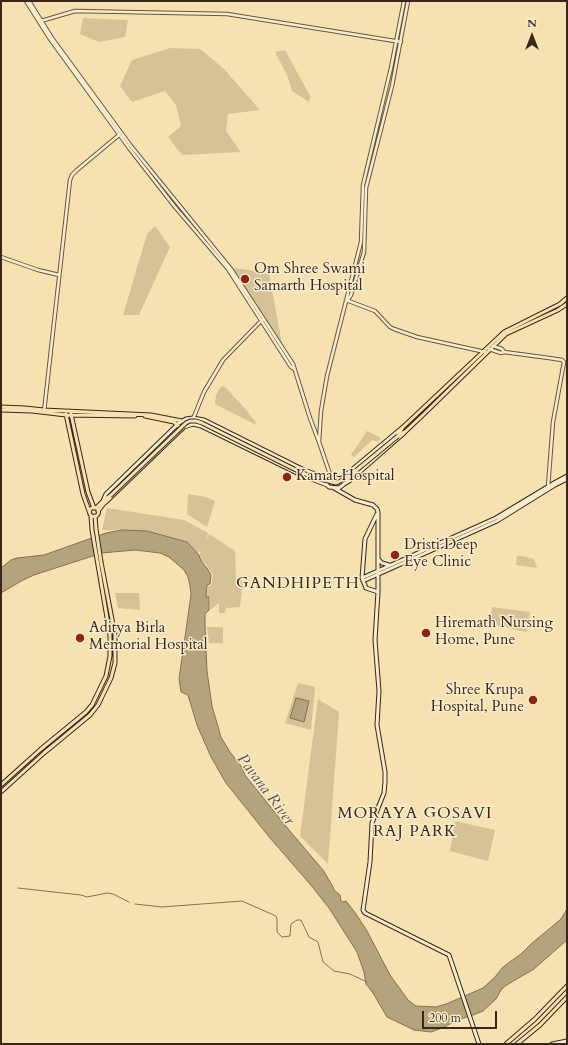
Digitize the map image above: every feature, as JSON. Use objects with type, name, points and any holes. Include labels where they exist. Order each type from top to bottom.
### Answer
[{"type":"main road","points":[[105,502],[106,494],[178,424],[182,421],[193,418],[204,420],[302,469],[329,478],[341,479],[402,428],[489,345],[508,329],[560,304],[567,298]]},
{"type":"main road","points":[[334,488],[339,488],[350,481],[405,432],[510,332],[558,310],[567,304]]},
{"type":"main road","points":[[1,409],[66,413],[148,414],[182,421],[187,425]]},
{"type":"main road","points":[[419,411],[423,415]]},
{"type":"main road","points":[[1,792],[44,753],[90,715],[98,705],[109,682],[115,663],[115,635],[99,562],[91,516],[83,494],[66,413]]},
{"type":"main road","points":[[71,413],[159,418],[174,422],[182,429]]},
{"type":"main road","points":[[71,413],[88,492],[98,515],[95,516],[94,530]]},
{"type":"main road","points":[[105,502],[186,423],[190,421],[202,423],[300,472],[336,483],[348,478],[398,436],[405,432]]},
{"type":"main road","points":[[89,511],[91,508],[96,509],[105,502],[182,429],[187,425],[193,424],[201,426],[299,474],[334,488],[355,500],[373,505],[377,509],[378,592],[375,640],[379,692],[377,725],[385,772],[385,782],[384,793],[372,823],[370,862],[363,910],[365,913],[449,955],[479,1044]]},
{"type":"main road","points":[[398,436],[402,428]]},
{"type":"main road","points":[[327,485],[326,481],[329,478]]},
{"type":"main road","points":[[362,579],[496,518],[567,478]]},
{"type":"main road","points":[[341,479],[343,494]]},
{"type":"main road","points":[[378,512],[365,539],[362,579],[366,588],[378,592]]},
{"type":"main road","points":[[378,558],[382,563],[391,566]]},
{"type":"main road","points":[[1,785],[41,749],[86,712],[92,705],[104,680],[110,662],[110,635],[100,566]]},
{"type":"main road","points":[[506,1044],[535,1019],[567,986]]},
{"type":"main road","points":[[517,1044],[540,1025],[567,997]]},
{"type":"main road","points":[[552,1044],[567,1041]]},
{"type":"street","points":[[27,1],[120,134],[175,207],[225,265],[291,367],[294,369],[310,418],[320,442],[329,478]]},
{"type":"street","points":[[320,442],[323,396],[361,242],[363,185],[404,1]]},
{"type":"street","points":[[347,301],[351,295],[364,252],[366,188],[392,86],[408,1]]},
{"type":"street","points":[[40,21],[75,11],[214,13],[258,18],[400,42]]},
{"type":"street","points":[[44,412],[71,177],[77,170],[120,134]]},
{"type":"street","points":[[1,257],[38,270],[59,275]]},
{"type":"street","points":[[347,301],[375,311],[390,327],[394,329],[424,339],[487,353]]},
{"type":"street","points":[[193,424],[193,418],[204,392],[221,363],[262,320]]},
{"type":"street","points":[[489,345],[502,349],[504,352]]},
{"type":"street","points":[[486,348],[501,353],[504,352],[562,360],[564,362],[553,422],[549,488]]},
{"type":"shaded area","points":[[83,18],[128,20],[125,37],[99,42],[80,34]]},
{"type":"shaded area","points":[[170,48],[200,49],[224,69],[260,110],[228,114],[226,131],[241,152],[182,155],[168,137],[181,126],[176,105],[165,91],[132,102],[120,86],[132,60]]},
{"type":"shaded area","points":[[285,50],[310,96],[309,102],[292,91],[287,75],[275,52]]},
{"type":"shaded area","points":[[155,226],[170,247],[139,315],[123,315],[147,234]]},
{"type":"shaded area","points":[[234,268],[269,273],[282,344],[233,270]]},
{"type":"shaded area","points":[[223,386],[241,404],[255,421],[256,425],[215,404],[216,395]]},
{"type":"shaded area","points":[[367,431],[381,438],[378,442],[372,440],[354,457],[351,455]]},
{"type":"shaded area","points":[[188,494],[206,497],[215,501],[207,527],[187,514]]},
{"type":"shaded area","points":[[107,508],[184,520],[208,533],[206,541],[209,534],[235,551],[236,578],[243,581],[240,607],[226,608],[225,613],[219,613],[219,603],[210,610],[210,597],[207,597],[208,586],[211,586],[213,575],[206,564],[201,561],[201,551],[196,553],[187,542],[147,531],[102,530]]},
{"type":"shaded area","points":[[122,530],[147,531],[187,542],[199,555],[201,561],[207,568],[211,575],[210,584],[207,585],[206,597],[209,597],[209,610],[205,614],[207,671],[212,706],[221,737],[241,766],[245,775],[323,870],[334,890],[340,895],[341,901],[346,901],[356,914],[367,931],[390,975],[408,1000],[416,1006],[436,1007],[483,988],[503,967],[521,954],[561,919],[567,909],[567,940],[534,969],[505,986],[496,999],[483,1011],[431,1032],[414,1030],[387,1017],[366,984],[364,972],[357,952],[329,908],[226,783],[211,757],[197,725],[188,695],[181,692],[179,679],[191,595],[188,577],[184,570],[169,557],[160,553],[135,550],[102,553],[34,575],[1,593],[1,568],[11,560],[44,555],[106,533]]},
{"type":"shaded area","points":[[517,556],[534,559],[537,568],[516,565]]},
{"type":"shaded area","points":[[115,593],[139,593],[140,610],[118,608]]},
{"type":"shaded area","points":[[492,607],[530,612],[527,632],[489,624]]},
{"type":"shaded area","points":[[207,627],[223,627],[223,643],[209,643]]},
{"type":"shaded area","points":[[298,683],[315,687],[311,730],[285,723]]},
{"type":"shaded area","points":[[296,698],[309,701],[304,722],[290,718]]},
{"type":"shaded area","points":[[318,699],[339,712],[328,864],[300,836]]},
{"type":"shaded area","points":[[455,821],[495,830],[488,861],[450,851]]},
{"type":"waterway","points":[[18,888],[81,895],[87,897],[107,893],[113,894],[129,902]]},
{"type":"waterway","points":[[135,904],[162,907],[242,901],[276,916],[277,932],[282,937],[290,936],[291,924],[297,920],[301,920],[309,937],[318,942],[323,962],[334,971],[350,974],[367,982]]},
{"type":"place","name":"Om Shree Swami Samarth Hospital","points":[[245,279]]},
{"type":"place","name":"Kamat Hospital","points":[[287,477]]},
{"type":"place","name":"Dristi Deep Eye Clinic","points":[[395,555]]},
{"type":"place","name":"Hiremath Nursing Home, Pune","points":[[426,633]]},
{"type":"place","name":"Aditya Birla Memorial Hospital","points":[[80,638]]},
{"type":"place","name":"Shree Krupa Hospital, Pune","points":[[533,700]]},
{"type":"district","name":"GANDHIPETH","points":[[298,584]]},
{"type":"district","name":"MORAYA GOSAVI RAJ PARK","points":[[415,823]]},
{"type":"water label","name":"Pavana River","points":[[265,790]]}]
